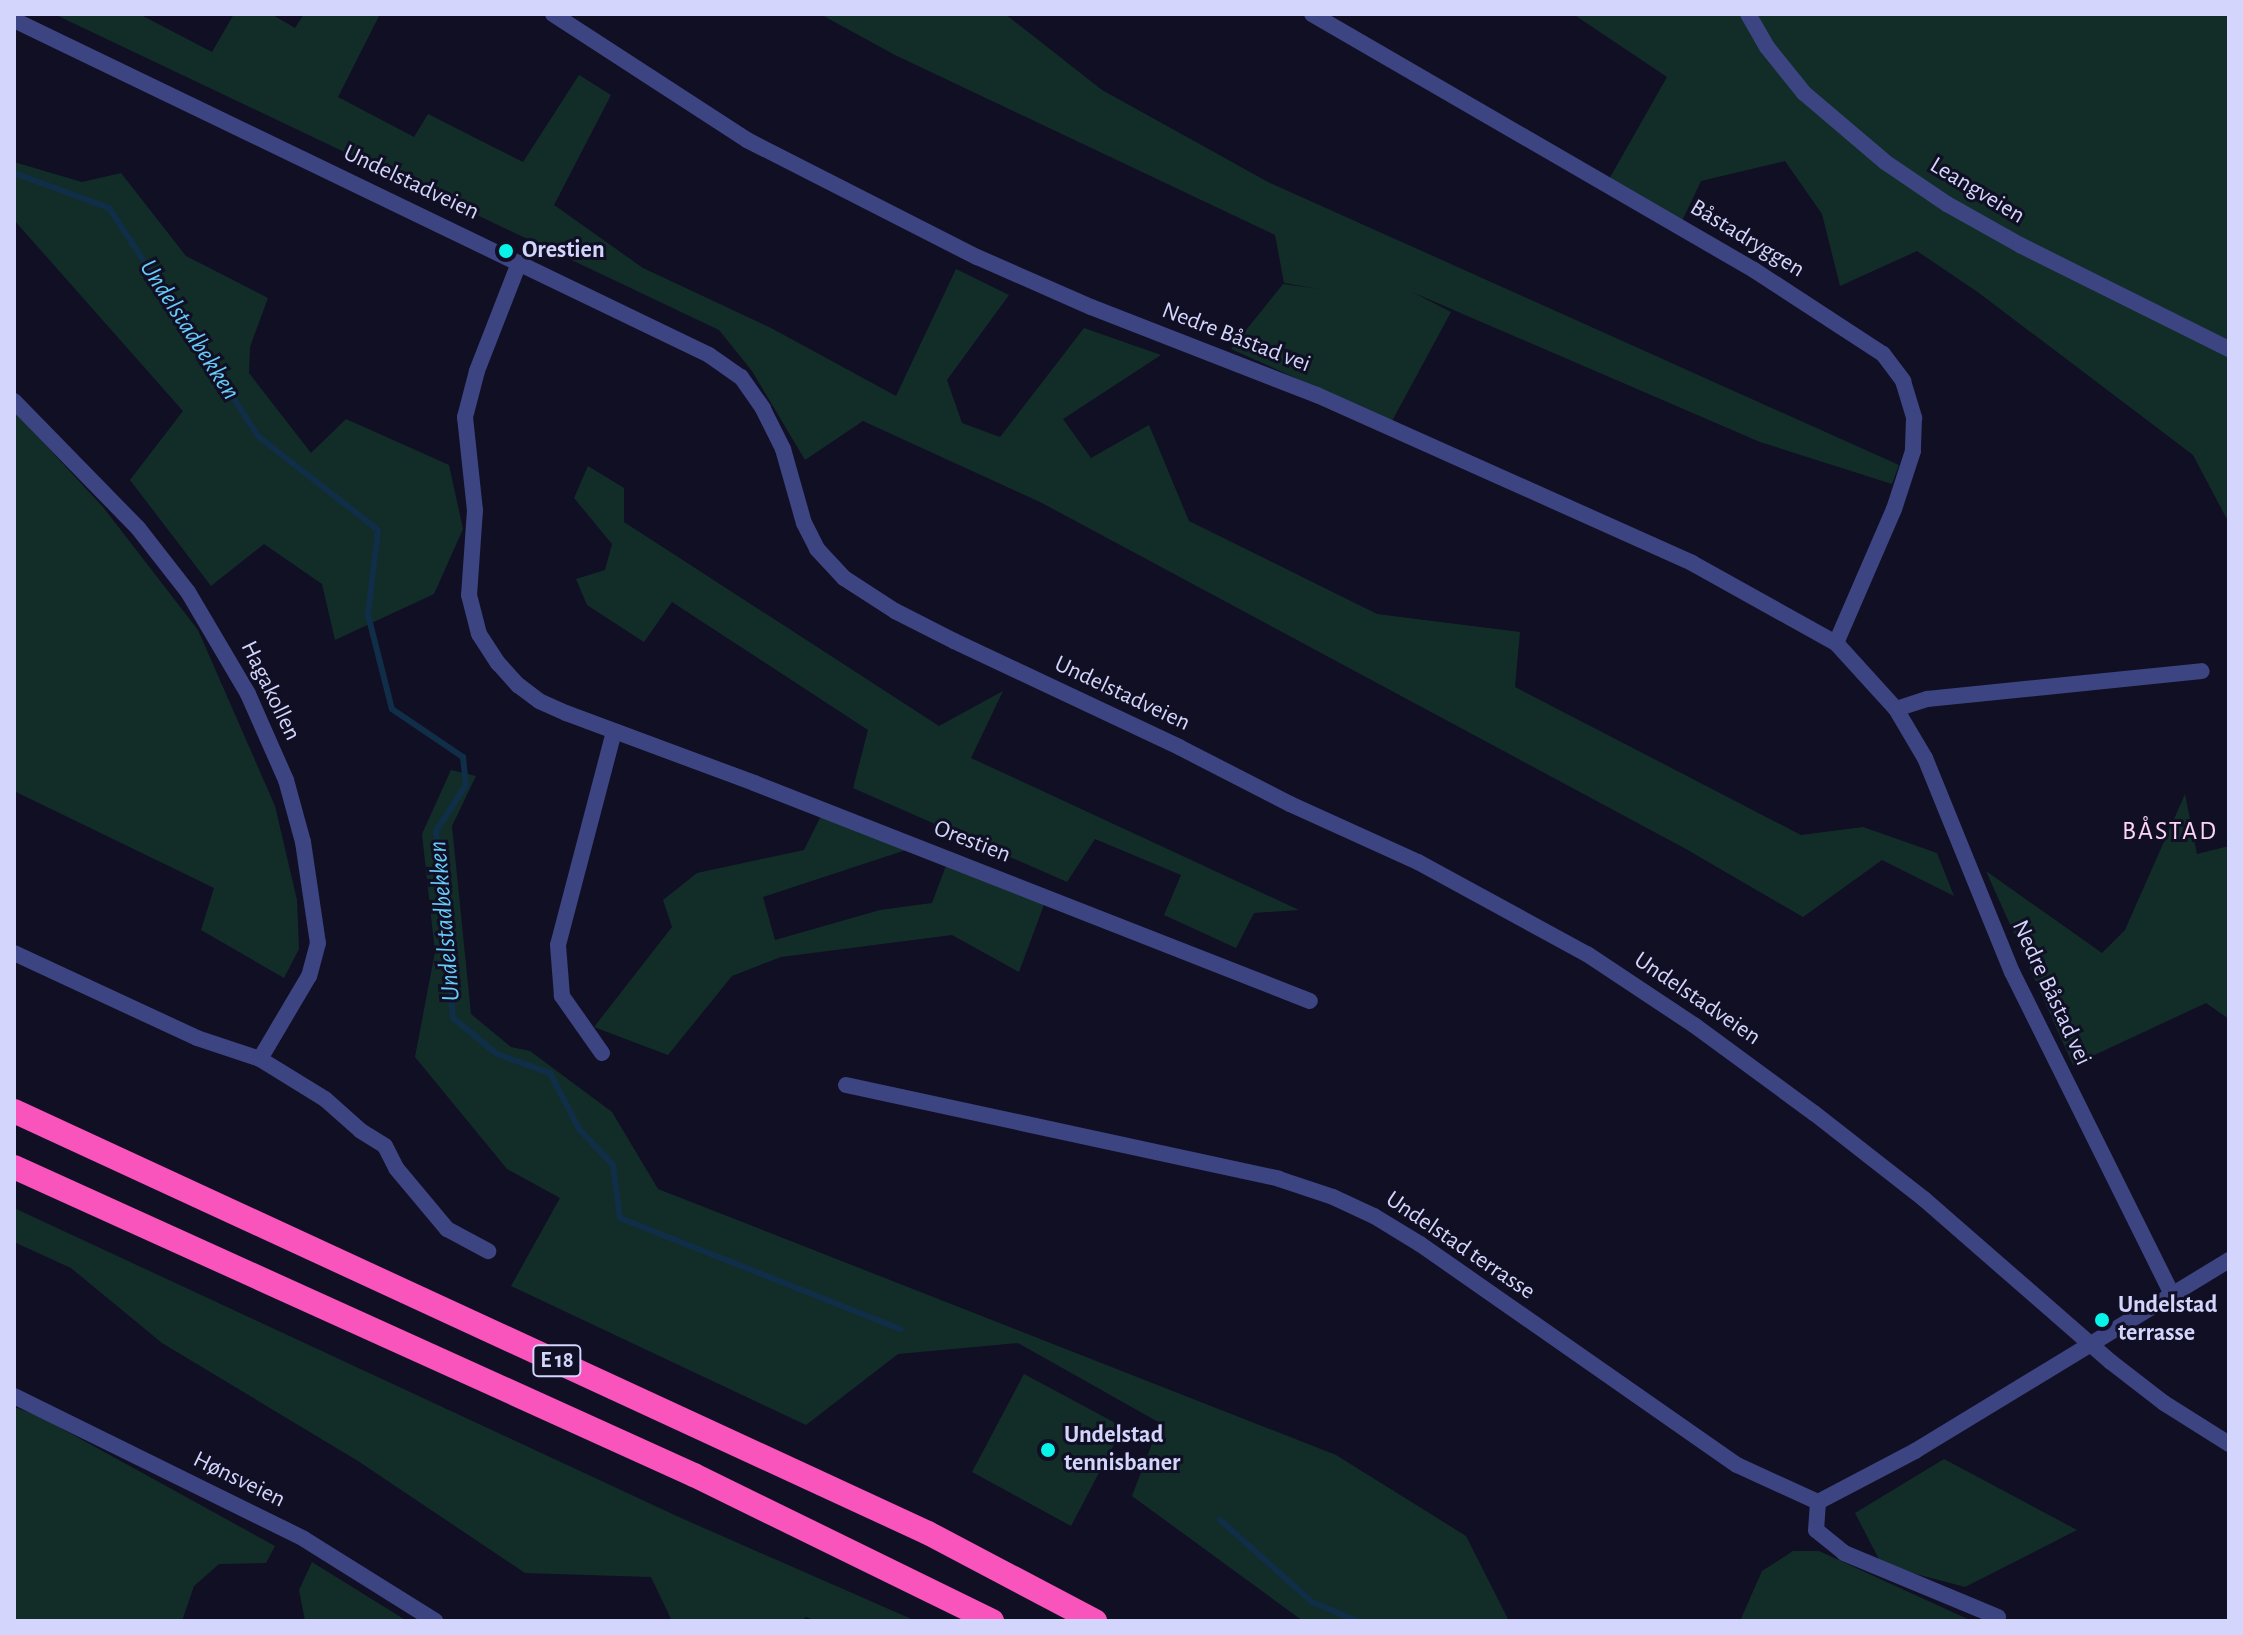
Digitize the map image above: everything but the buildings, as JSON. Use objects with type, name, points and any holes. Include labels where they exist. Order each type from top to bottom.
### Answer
[{"type":"highway","name":"E 18","points":[[14,1111],[913,1527],[1095,1621]]},
{"type":"highway","name":"E 18","points":[[14,1167],[694,1475],[992,1621]]},
{"type":"street","name":"Nedre Båstad vei","points":[[553,14],[747,140],[977,257],[1091,307],[1317,395],[1692,563],[1836,643],[1896,709],[1925,758],[2012,972],[2171,1293]]},
{"type":"street","name":"Båstadryggen","points":[[1312,14],[1754,270],[1883,354],[1903,381],[1914,418],[1913,451],[1894,509],[1836,643]]},
{"type":"street","name":"Leangveien","points":[[1748,14],[1767,47],[1813,103],[1885,162],[1947,204],[1996,232],[2229,349]]},
{"type":"street","name":"Undelstadveien","points":[[14,20],[666,331],[741,377],[763,409],[783,449],[804,523],[817,549],[844,578],[895,611],[954,641],[1179,747],[1290,804],[1418,862],[1587,954],[1694,1025],[1868,1154],[1974,1241],[2090,1344],[2164,1403],[2229,1444]]},
{"type":"street","name":"Orestien","points":[[519,263],[481,360],[465,417],[475,510],[469,595],[479,634],[498,663],[518,685],[539,701],[614,732],[754,783],[1310,1001]]},
{"type":"street","name":"Hagakollen","points":[[14,401],[138,528],[188,592],[248,694],[286,780],[303,842],[318,943],[309,976],[260,1059]]},
{"type":"street","points":[[1896,709],[1927,699],[2202,671]]},
{"type":"street","points":[[602,1053],[562,996],[558,945],[614,732]]},
{"type":"street","points":[[14,953],[197,1038],[260,1059],[325,1099],[361,1131],[385,1146],[396,1168],[447,1229],[488,1251]]},
{"type":"street","name":"Undelstad terrasse","points":[[846,1085],[1227,1167],[1333,1197],[1374,1216],[1420,1244],[1737,1465],[1818,1502]]},
{"type":"street","points":[[1998,1617],[1844,1553],[1816,1530],[1818,1502],[1915,1451],[2229,1260]]},
{"type":"street","name":"Hønsveien","points":[[14,1396],[304,1539],[435,1621]]},
{"type":"green space","points":[[54,14],[139,14],[212,52],[234,14],[271,14],[295,28],[304,14],[380,14],[338,97],[414,137],[428,114],[523,162],[579,75],[611,95],[554,205],[643,268],[771,328],[896,396],[956,269],[1009,295],[947,380],[962,423],[1000,437],[1084,328],[1161,355],[1063,419],[1091,458],[1149,425],[1189,521],[1377,614],[1520,632],[1515,687],[1801,835],[1863,827],[1937,853],[1954,896],[1882,860],[1803,917],[1686,849],[1042,503],[863,421],[805,460],[752,371],[719,330]]},
{"type":"green space","points":[[820,14],[1005,14],[1102,90],[1268,182],[1899,465],[1892,484],[1760,442],[1412,292],[1451,312],[1392,421],[1231,349],[1283,284],[1319,289],[1284,283],[1275,235],[895,55]]},
{"type":"green space","points":[[1573,14],[2229,14],[2229,523],[2193,455],[1979,293],[1917,251],[1840,286],[1822,214],[1785,161],[1701,181],[1682,221],[1608,181],[1667,77]]},
{"type":"green space","points":[[14,162],[82,182],[121,173],[186,256],[268,298],[250,347],[249,373],[311,453],[346,419],[449,465],[463,529],[434,594],[335,640],[322,584],[264,544],[211,586],[130,480],[183,411],[14,220]]},
{"type":"green space","points":[[14,411],[103,507],[198,630],[275,806],[297,900],[299,949],[284,978],[201,930],[214,888],[14,791]]},
{"type":"green space","points":[[588,466],[624,488],[624,522],[939,726],[1003,691],[971,758],[1299,910],[1254,913],[1236,948],[1164,915],[1181,875],[1095,839],[1067,882],[853,788],[868,730],[672,602],[644,642],[587,605],[576,579],[605,570],[612,544],[574,498]]},
{"type":"green space","points":[[451,770],[476,776],[452,826],[471,1014],[511,1047],[530,1051],[612,1112],[658,1189],[1336,1455],[1466,1536],[1509,1621],[1303,1621],[1132,1496],[1160,1423],[1018,1343],[898,1354],[806,1425],[511,1286],[560,1198],[507,1169],[415,1057],[435,952],[422,834]]},
{"type":"green space","points":[[2185,794],[2197,854],[2229,846],[2229,1019],[2206,1003],[2073,1065],[1986,871],[2102,953],[2125,930]]},
{"type":"green space","points":[[821,816],[909,849],[763,897],[775,940],[880,910],[932,903],[947,863],[1045,902],[1019,972],[952,935],[781,957],[732,976],[668,1055],[594,1027],[672,927],[663,900],[697,873],[804,850]]},
{"type":"green space","points":[[14,1208],[681,1518],[916,1621],[817,1621],[806,1617],[801,1621],[672,1621],[651,1577],[525,1573],[358,1461],[162,1343],[71,1268],[14,1242]]},
{"type":"green space","name":"Undelstad tennisbaner","points":[[1024,1374],[1123,1427],[1071,1526],[972,1472]]},
{"type":"green space","points":[[14,1407],[39,1416],[275,1546],[266,1563],[219,1564],[194,1586],[182,1621],[14,1621]]},
{"type":"green space","points":[[1944,1459],[2077,1530],[1965,1587],[1882,1565],[1855,1513]]},
{"type":"green space","points":[[1793,1551],[1819,1551],[1972,1621],[1740,1621],[1762,1571]]},
{"type":"green space","points":[[312,1562],[407,1621],[305,1621],[299,1590]]},
{"type":"waterway","name":"Undelstadbekken","points":[[14,173],[109,208],[259,437],[378,530],[368,615],[392,709],[463,757],[466,785],[436,831],[453,1018],[497,1054],[550,1073],[579,1129],[613,1165],[620,1218],[901,1329]]},
{"type":"waterway","points":[[1220,1520],[1312,1602],[1357,1621]]},
{"type":"place","name":"Orestien","points":[[506,251]]},
{"type":"place","name":"Undelstad terrasse","points":[[2102,1320]]},
{"type":"place","name":"Undelstad tennisbaner","points":[[1048,1450]]},
{"type":"district","name":"BÅSTAD","points":[[2170,832]]}]
